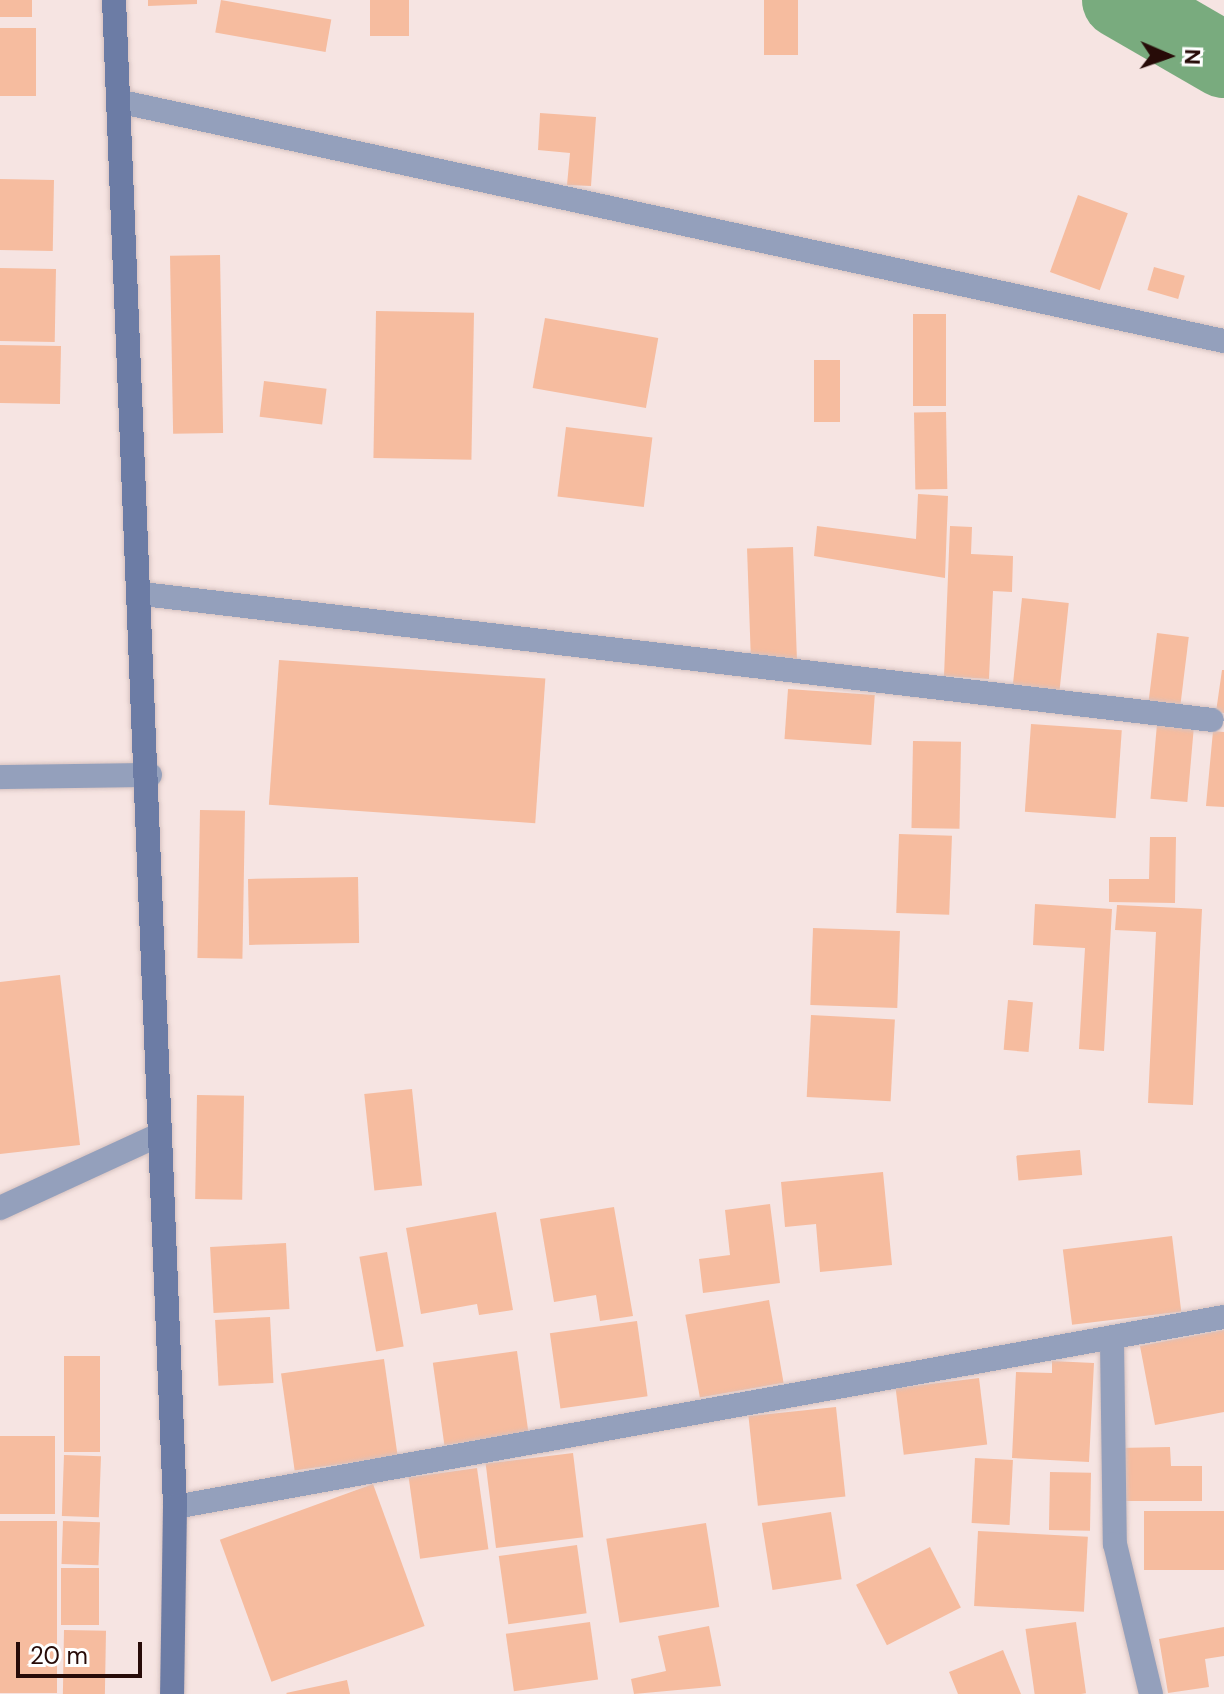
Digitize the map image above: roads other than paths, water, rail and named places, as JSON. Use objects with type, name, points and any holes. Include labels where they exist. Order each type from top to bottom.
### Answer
[{"type":"main road","points":[[114,0],[122,102],[150,775],[159,1135],[175,1507],[172,1694]]},
{"type":"street","points":[[122,102],[1224,341]]},
{"type":"street","points":[[143,594],[1212,720]]},
{"type":"street","points":[[0,777],[150,775]]},
{"type":"street","points":[[0,1208],[159,1135]]},
{"type":"street","points":[[175,1507],[1112,1341],[1224,1317]]},
{"type":"street","points":[[1112,1341],[1115,1544],[1150,1694]]},
{"type":"waterway","points":[[1120,0],[1224,60]]}]
